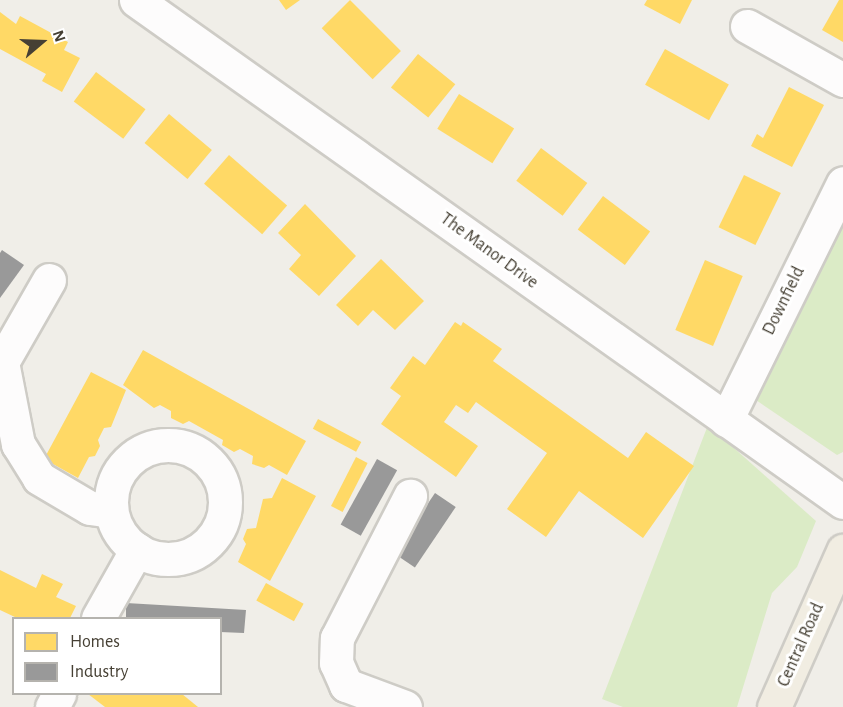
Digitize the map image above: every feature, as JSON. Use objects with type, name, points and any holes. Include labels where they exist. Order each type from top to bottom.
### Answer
[{"type":"main road","name":"Central Road","points":[[774,707],[843,551]]},
{"type":"street","name":"The Manor Drive","points":[[136,0],[843,502]]},
{"type":"street","points":[[747,26],[843,80]]},
{"type":"street","name":"Downfield","points":[[726,420],[843,183]]},
{"type":"street","points":[[49,280],[2,362],[18,444],[39,478],[90,508],[111,511]]},
{"type":"street","points":[[180,445],[212,464],[222,480],[225,499],[224,518],[215,535],[201,549],[184,557],[165,559],[137,549],[118,529],[111,511],[111,492],[117,474],[144,449],[180,445]]},
{"type":"street","points":[[405,707],[346,685],[336,663],[337,638],[410,496]]},
{"type":"street","points":[[99,617],[137,549]]},
{"type":"green space","points":[[843,214],[843,452],[837,455],[747,394]]},
{"type":"green space","points":[[708,425],[816,521],[797,567],[772,593],[737,707],[623,707],[602,699]]},
{"type":"building: Homes","points":[[279,0],[300,0],[286,10]]},
{"type":"building: Homes","points":[[350,0],[401,51],[373,79],[322,28]]},
{"type":"building: Homes","points":[[647,0],[692,0],[680,24],[644,5]]},
{"type":"building: Homes","points":[[839,0],[843,0],[843,42],[822,30]]},
{"type":"building: Homes","points":[[0,12],[16,24],[20,16],[68,42],[64,50],[80,58],[62,92],[42,81],[46,74],[0,49]]},
{"type":"building: Homes","points":[[665,49],[729,84],[709,120],[645,85]]},
{"type":"building: Homes","points":[[418,54],[455,84],[428,118],[391,87]]},
{"type":"building: Homes","points":[[96,72],[146,109],[123,139],[74,102]]},
{"type":"building: Homes","points":[[789,87],[824,105],[792,167],[751,146],[757,134],[763,138]]},
{"type":"building: Homes","points":[[459,94],[514,128],[492,163],[437,129]]},
{"type":"building: Homes","points":[[169,114],[212,150],[187,179],[145,143]]},
{"type":"building: Homes","points":[[541,148],[587,183],[563,216],[516,181]]},
{"type":"building: Homes","points":[[229,155],[287,206],[262,234],[204,184]]},
{"type":"building: Homes","points":[[744,175],[781,193],[755,245],[719,227]]},
{"type":"building: Homes","points":[[603,196],[650,232],[625,265],[578,230]]},
{"type":"building: Homes","points":[[305,204],[356,256],[319,296],[289,269],[301,255],[278,233]]},
{"type":"building: Homes","points":[[381,259],[424,301],[395,330],[373,310],[358,326],[336,305]]},
{"type":"building: Homes","points":[[705,260],[743,276],[713,346],[675,330]]},
{"type":"building: Homes","points":[[455,322],[461,326],[463,322],[502,349],[493,361],[628,458],[646,432],[694,466],[643,538],[579,491],[546,537],[507,509],[547,453],[476,402],[468,413],[456,405],[444,422],[478,446],[456,477],[381,424],[401,396],[390,388],[413,356],[425,365]]},
{"type":"building: Homes","points":[[143,350],[306,441],[287,475],[269,465],[264,468],[252,464],[253,456],[240,449],[234,452],[222,445],[223,440],[189,421],[183,424],[171,418],[171,411],[160,405],[154,408],[123,385]]},
{"type":"building: Homes","points":[[91,372],[126,390],[111,427],[104,428],[98,440],[100,446],[95,456],[89,457],[78,478],[44,459]]},
{"type":"building: Homes","points":[[318,419],[361,442],[356,452],[313,429]]},
{"type":"building: Homes","points":[[356,457],[368,463],[343,512],[331,506]]},
{"type":"building: Homes","points":[[282,478],[316,496],[270,581],[238,562],[246,544],[243,539],[247,529],[256,528],[263,499],[272,498]]},
{"type":"building: Homes","points":[[0,570],[36,588],[42,574],[63,584],[56,597],[76,606],[70,617],[15,617],[0,610]]},
{"type":"building: Homes","points":[[266,583],[304,604],[294,621],[256,600]]},
{"type":"building: Homes","points":[[89,695],[183,695],[198,707],[105,707]]},
{"type":"building: Industry","points":[[2,250],[24,265],[0,298],[0,253]]},
{"type":"building: Industry","points":[[377,459],[397,470],[361,536],[341,525]]},
{"type":"building: Industry","points":[[435,493],[456,507],[415,567],[394,554]]},
{"type":"building: Industry","points":[[126,603],[246,610],[244,633],[222,632],[222,617],[126,617]]}]
